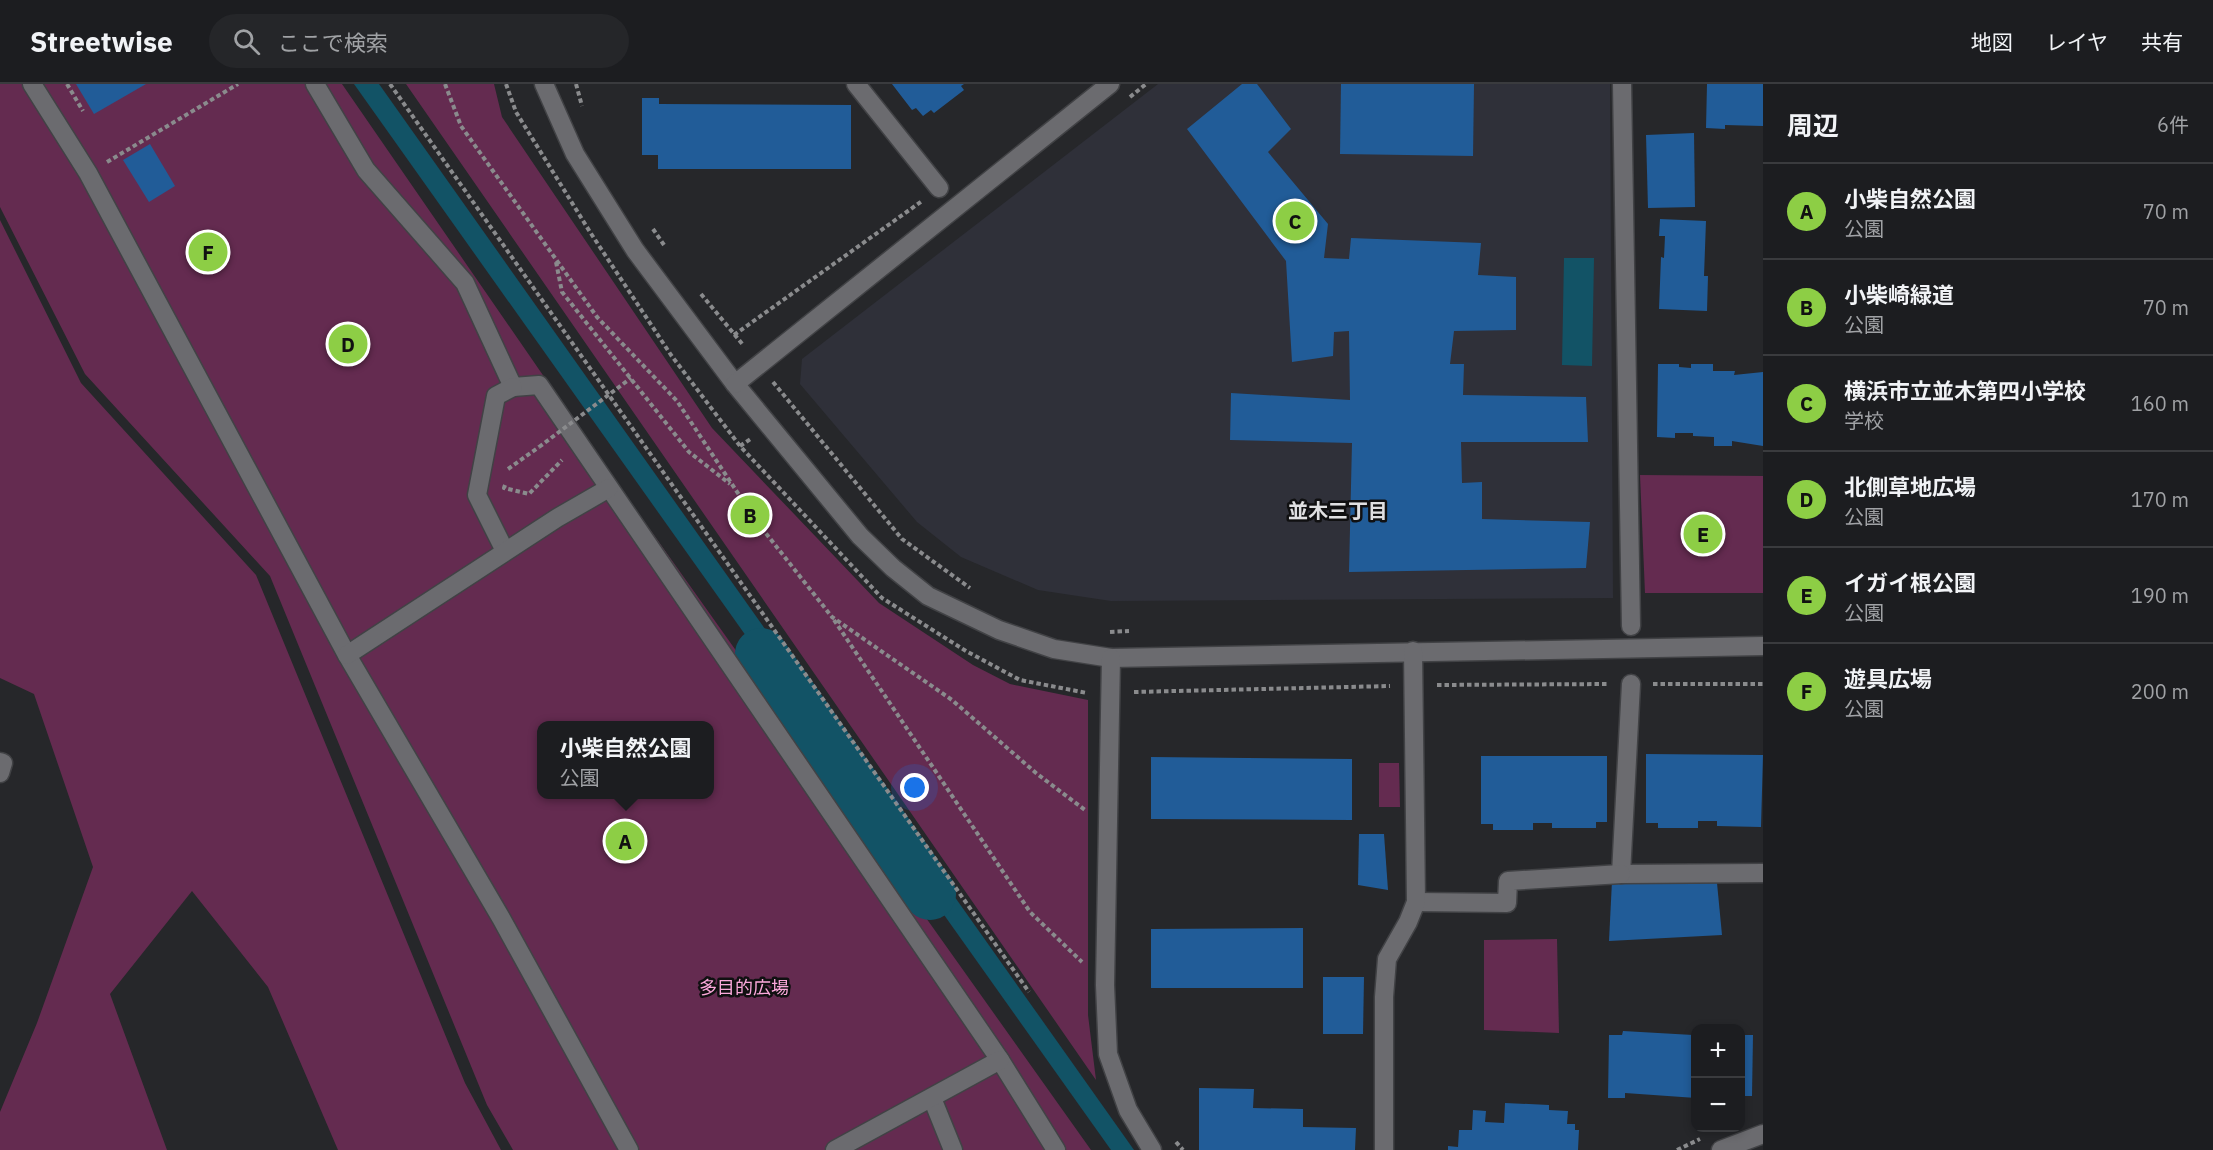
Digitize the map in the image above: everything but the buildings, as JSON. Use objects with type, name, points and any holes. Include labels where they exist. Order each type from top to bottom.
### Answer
[{"type":"street","points":[[32,84],[88,173],[347,655],[501,918],[630,1150]]},
{"type":"street","points":[[315,84],[366,170],[465,283],[513,387]]},
{"type":"street","points":[[544,84],[575,154],[635,250],[735,384],[860,536],[893,568],[928,596],[999,630],[1054,649],[1111,658],[1763,646]]},
{"type":"street","points":[[856,84],[939,188]]},
{"type":"street","points":[[735,384],[1110,84]]},
{"type":"street","points":[[1622,84],[1631,626]]},
{"type":"street","points":[[505,551],[477,495],[496,396],[513,387],[539,385],[1000,1060],[1056,1150]]},
{"type":"street","points":[[347,655],[505,551],[609,488]]},
{"type":"street","points":[[1384,1150],[1384,997],[1387,959],[1408,922],[1416,902],[1413,651]]},
{"type":"street","points":[[1111,658],[1106,986],[1108,1054],[1128,1110],[1152,1150]]},
{"type":"street","points":[[1621,874],[1631,684]]},
{"type":"street","points":[[0,762],[3,764],[0,773]]},
{"type":"street","points":[[1416,902],[1507,903],[1508,881],[1621,874],[1763,873]]},
{"type":"street","points":[[835,1150],[1000,1060]]},
{"type":"street","points":[[932,1098],[953,1150]]},
{"type":"street","points":[[1721,1150],[1763,1134]]},
{"type":"path","points":[[67,84],[83,111]]},
{"type":"path","points":[[88,173],[238,84]]},
{"type":"path","points":[[390,84],[1029,992]]},
{"type":"path","points":[[445,84],[461,126],[597,317],[676,401],[756,522],[831,617],[1030,912],[1106,986]]},
{"type":"path","points":[[506,84],[516,112],[590,232],[671,356],[740,446],[882,598],[966,651],[1020,680],[1058,689],[1111,693],[1414,686],[1763,684]]},
{"type":"path","points":[[576,84],[586,116]]},
{"type":"path","points":[[734,335],[939,188]]},
{"type":"path","points":[[650,225],[669,252]]},
{"type":"path","points":[[555,258],[562,292],[689,452],[733,486]]},
{"type":"path","points":[[695,288],[902,539],[973,590]]},
{"type":"path","points":[[570,461],[563,460],[529,494],[504,488],[509,466],[539,447],[631,378]]},
{"type":"path","points":[[831,617],[952,700],[1036,773],[1109,828]]},
{"type":"path","points":[[1099,632],[1131,631]]},
{"type":"path","points":[[1169,1135],[1183,1150]]},
{"type":"shaded area","points":[[1158,84],[1610,84],[1613,598],[1111,601],[1038,590],[961,557],[917,522],[800,384],[802,359]]},
{"type":"green space","name":"多目的広場","points":[[0,84],[342,84],[629,500],[1091,1150],[513,1150],[487,1105],[270,576],[85,374],[0,207]]},
{"type":"green space","points":[[406,84],[494,84],[502,117],[712,428],[879,603],[973,665],[1010,684],[1088,700],[1088,1015],[1096,1080]]},
{"type":"green space","points":[[0,220],[81,383],[256,575],[465,1083],[501,1150],[338,1150],[268,987],[192,891],[110,994],[167,1150],[0,1150],[0,1112],[37,1023],[93,867],[34,694],[0,678]]},
{"type":"green space","points":[[1640,475],[1763,476],[1763,593],[1645,593]]},
{"type":"green space","points":[[1379,763],[1399,763],[1400,807],[1379,807]]},
{"type":"green space","points":[[1557,939],[1559,1033],[1484,1030],[1484,940]]},
{"type":"water","points":[[354,84],[379,84],[1134,1150],[1111,1150]]},
{"type":"water","points":[[1564,258],[1594,258],[1592,366],[1562,365]]},
{"type":"waterway","points":[[761,654],[930,894]]},
{"type":"place","name":"横浜市立並木第四小学校","points":[[1295,221]]},
{"type":"place","name":"遊具広場","points":[[208,252]]},
{"type":"place","name":"北側草地広場","points":[[348,344]]},
{"type":"place","name":"小柴崎緑道","points":[[750,515]]},
{"type":"place","name":"イガイ根公園","points":[[1703,534]]},
{"type":"place","name":"小柴自然公園","points":[[625,841]]},
{"type":"district","name":"並木三丁目","points":[[1338,511]]}]
